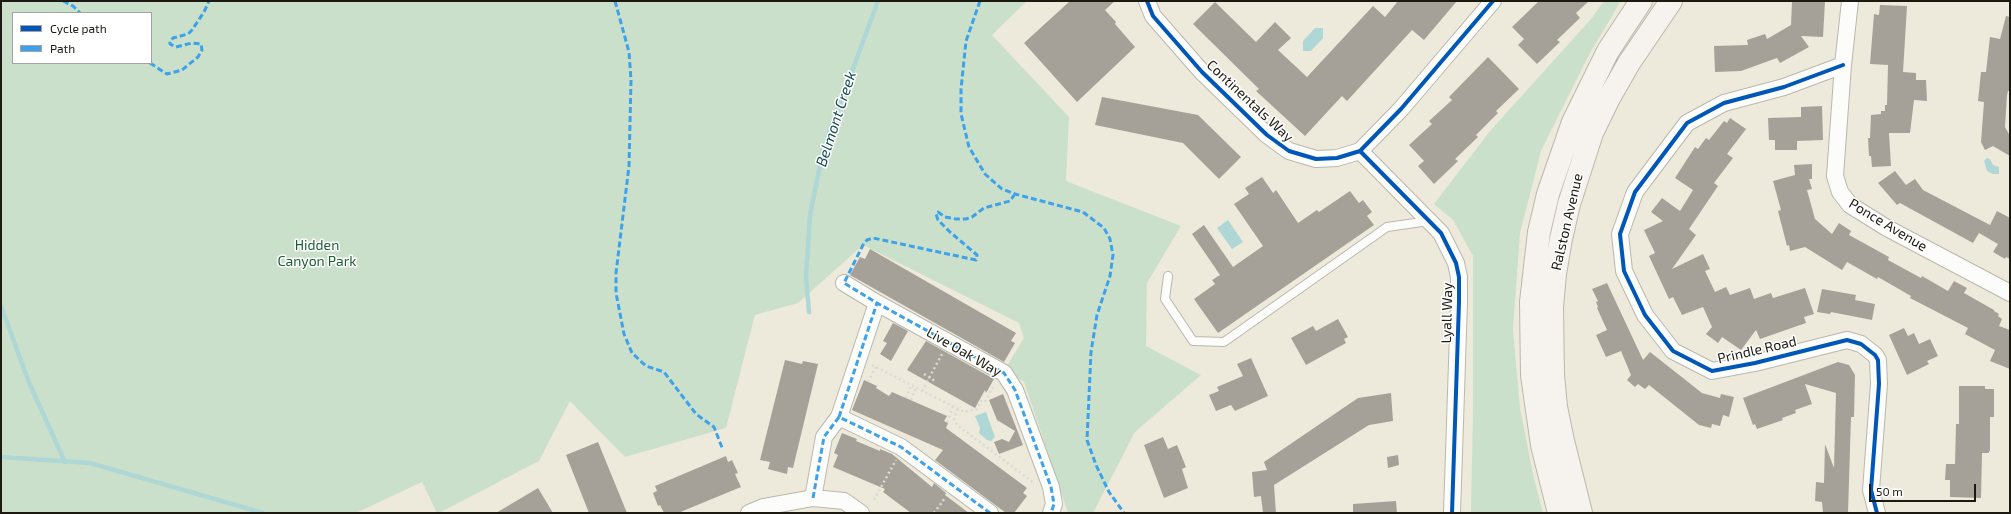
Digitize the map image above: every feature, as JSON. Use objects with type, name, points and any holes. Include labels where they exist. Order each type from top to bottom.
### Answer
[{"type":"main road","name":"Ralston Avenue","points":[[1559,513],[1542,445],[1532,375],[1531,302],[1539,232],[1555,172],[1573,122],[1608,51],[1641,1]]},
{"type":"main road","name":"Ralston Avenue","points":[[1581,513],[1556,407],[1553,375],[1552,308],[1555,274],[1561,239],[1569,204],[1592,133],[1609,98],[1629,63],[1671,1]]},
{"type":"street","name":"Continentals Way","points":[[1147,1],[1153,16],[1202,72],[1268,135],[1289,151],[1316,159],[1337,158],[1360,151],[1396,114],[1493,1]]},
{"type":"street","points":[[1843,65],[1850,1]]},
{"type":"street","name":"Ponce Avenue","points":[[1843,65],[1835,176],[1840,192],[1850,205],[1887,228],[2010,293]]},
{"type":"street","name":"Prindle Road","points":[[1843,65],[1784,87],[1724,103],[1687,123],[1635,192],[1620,234],[1624,271],[1645,315],[1673,351],[1712,371],[1755,363],[1847,340],[1861,344],[1875,355],[1878,360],[1879,384],[1871,490],[1877,513]]},
{"type":"street","name":"Lyall Way","points":[[1360,151],[1441,233],[1451,250],[1456,263],[1459,278],[1452,513]]},
{"type":"street","name":"Live Oak Way","points":[[844,283],[877,304],[1004,373],[1015,390],[1051,487],[1054,504],[1051,513]]},
{"type":"street","points":[[813,498],[824,437],[838,417],[877,304]]},
{"type":"street","points":[[838,417],[901,447],[990,513]]},
{"type":"street","points":[[749,513],[763,507],[813,498],[844,501],[861,513]]},
{"type":"lane","points":[[1168,276],[1165,299],[1193,341],[1224,342],[1387,227],[1429,221]]},
{"type":"path","points":[[922,391],[945,350]]},
{"type":"path","points":[[868,363],[964,412],[977,409],[981,401],[985,402],[993,387]]},
{"type":"path","points":[[868,382],[876,366]]},
{"type":"path","points":[[924,374],[934,381]]},
{"type":"path","points":[[906,398],[911,386]]},
{"type":"path","points":[[911,400],[916,388]]},
{"type":"path","points":[[947,422],[953,406]]},
{"type":"path","points":[[958,409],[954,420],[956,425],[1039,487]]},
{"type":"path","points":[[874,500],[899,456]]},
{"type":"path","points":[[934,513],[949,493]]},
{"type":"green space","name":"Hidden Canyon Park","points":[[1,1],[1027,1],[992,35],[1069,117],[1066,181],[1181,226],[1147,283],[1146,346],[1201,375],[1135,432],[1093,513],[1068,513],[1024,382],[1017,378],[1007,366],[1024,338],[1019,323],[863,245],[798,303],[755,315],[726,428],[625,457],[570,401],[539,461],[439,513],[437,513],[422,482],[356,513],[1,513]]},
{"type":"green space","points":[[1604,1],[1621,1],[1590,53],[1541,151],[1520,233],[1513,329],[1520,408],[1534,479],[1543,513],[1471,513],[1473,256],[1453,220],[1434,204],[1490,131],[1591,19]]},
{"type":"water","points":[[1315,28],[1323,28],[1323,38],[1311,51],[1303,51],[1303,41]]},
{"type":"water","points":[[1987,158],[1990,159],[1993,165],[1999,167],[1999,174],[1993,174],[1987,171],[1984,161]]},
{"type":"water","points":[[1228,220],[1243,242],[1232,249],[1217,228]]},
{"type":"water","points":[[986,412],[995,437],[991,441],[987,440],[979,433],[980,428],[975,416]]},
{"type":"building","points":[[1070,1],[1115,1],[1105,10],[1135,47],[1077,102],[1024,43]]},
{"type":"building","points":[[1398,1],[1457,1],[1424,40],[1412,30],[1347,101],[1342,96],[1305,136],[1256,91],[1259,89],[1193,24],[1215,2],[1256,42],[1275,22],[1291,38],[1278,50],[1307,77],[1373,6],[1385,17]]},
{"type":"building","points":[[1539,1],[1589,1],[1576,13],[1580,18],[1557,40],[1560,42],[1537,64],[1518,45],[1524,39],[1512,27]]},
{"type":"building","points":[[1792,1],[1825,1],[1823,37],[1801,36],[1809,47],[1780,63],[1777,58],[1741,71],[1715,72],[1714,46],[1748,45],[1747,40],[1765,34],[1767,39],[1791,25]]},
{"type":"building","points":[[1880,5],[1907,6],[1903,72],[1916,73],[1916,80],[1926,80],[1927,101],[1914,100],[1910,133],[1889,133],[1891,166],[1872,167],[1871,156],[1869,156],[1868,138],[1870,138],[1871,115],[1881,114],[1881,111],[1885,111],[1885,105],[1887,105],[1888,65],[1870,64],[1874,14],[1879,15]]},
{"type":"building","points":[[2006,16],[2010,17],[2010,91],[2008,91],[2007,95],[2005,127],[2010,136],[2010,156],[1993,146],[1985,150],[1981,142],[1984,102],[1978,101],[1981,72],[1986,72],[1990,37],[2000,39]]},
{"type":"building","points":[[1488,57],[1519,89],[1496,111],[1498,113],[1476,135],[1478,137],[1455,159],[1458,161],[1434,184],[1418,166],[1424,161],[1409,145],[1432,124],[1429,121],[1452,100],[1449,97]]},
{"type":"building","points":[[1102,97],[1198,115],[1241,157],[1219,179],[1183,143],[1095,125]]},
{"type":"building","points":[[1822,106],[1823,140],[1797,141],[1797,150],[1775,150],[1775,140],[1769,140],[1768,118],[1801,117],[1801,107]]},
{"type":"building","points":[[1730,118],[1746,129],[1727,154],[1733,158],[1714,183],[1718,186],[1689,229],[1696,235],[1672,269],[1703,254],[1710,269],[1705,271],[1715,292],[1726,287],[1730,295],[1750,288],[1754,299],[1771,293],[1773,298],[1805,288],[1814,314],[1804,317],[1806,323],[1760,339],[1756,330],[1741,350],[1722,337],[1718,343],[1706,334],[1712,327],[1703,307],[1682,315],[1673,297],[1669,299],[1649,256],[1655,253],[1644,230],[1663,221],[1651,212],[1662,198],[1680,211],[1693,190],[1675,178],[1695,147],[1698,149],[1706,138],[1709,140],[1724,121],[1727,123]]},
{"type":"building","points":[[1812,164],[1812,179],[1809,179],[1812,189],[1807,190],[1815,219],[1832,234],[1839,223],[1851,231],[1849,235],[1889,257],[1888,260],[1921,278],[1922,276],[1948,291],[1954,281],[1967,288],[1964,293],[1999,314],[1998,316],[2002,319],[1999,326],[2010,330],[2010,369],[1990,361],[1995,350],[1965,334],[1968,328],[1910,298],[1911,296],[1878,277],[1877,279],[1847,262],[1842,270],[1805,247],[1790,251],[1789,245],[1787,246],[1778,211],[1781,210],[1773,181],[1795,175],[1794,165]]},
{"type":"building","points":[[1895,171],[1906,185],[1915,179],[1923,190],[1990,225],[1997,211],[2010,218],[2010,259],[2006,257],[2005,259],[1993,252],[1998,244],[1979,233],[1973,243],[1900,203],[1897,205],[1878,183]]},
{"type":"building","points":[[1262,177],[1273,193],[1276,190],[1298,223],[1317,210],[1319,212],[1350,191],[1359,203],[1363,200],[1372,212],[1367,216],[1374,225],[1218,333],[1194,299],[1215,284],[1212,280],[1220,275],[1192,234],[1204,225],[1233,267],[1263,246],[1234,204],[1249,194],[1245,188]]},
{"type":"building","points":[[870,249],[1016,333],[1011,341],[1015,343],[1004,362],[850,275],[860,257],[865,259]]},
{"type":"building","points":[[1607,283],[1643,360],[1650,352],[1702,393],[1720,398],[1721,394],[1734,397],[1729,417],[1723,415],[1720,426],[1712,424],[1711,428],[1699,425],[1649,385],[1645,389],[1638,384],[1635,387],[1627,380],[1631,375],[1621,351],[1606,357],[1596,335],[1607,330],[1597,308],[1596,302],[1598,301],[1592,289]]},
{"type":"building","points":[[1822,289],[1856,295],[1855,300],[1875,304],[1872,320],[1831,312],[1830,314],[1817,312]]},
{"type":"building","points":[[1338,319],[1348,337],[1344,339],[1346,343],[1306,365],[1291,338],[1313,326],[1316,331]]},
{"type":"building","points":[[893,323],[908,331],[891,361],[880,354],[887,343],[883,341]]},
{"type":"building","points":[[1904,328],[1908,336],[1914,333],[1919,344],[1930,339],[1938,356],[1927,361],[1929,364],[1907,375],[1889,335]]},
{"type":"building","points":[[926,341],[994,379],[986,393],[985,390],[975,408],[907,370]]},
{"type":"building","points":[[1251,358],[1268,396],[1235,411],[1231,405],[1216,411],[1209,395],[1219,391],[1217,387],[1243,376],[1237,364]]},
{"type":"building","points":[[785,360],[802,364],[803,361],[818,364],[793,468],[788,467],[787,474],[768,469],[770,462],[760,460]]},
{"type":"building","points":[[1838,362],[1849,365],[1855,375],[1854,417],[1851,417],[1848,513],[1823,513],[1822,502],[1815,501],[1816,482],[1824,483],[1825,444],[1834,468],[1836,393],[1805,384],[1812,404],[1795,410],[1796,413],[1782,418],[1783,420],[1757,429],[1755,424],[1753,425],[1743,398]]},
{"type":"building","points":[[864,380],[877,386],[876,388],[889,396],[892,392],[947,416],[944,421],[948,423],[946,428],[1027,488],[1023,493],[1027,496],[1014,513],[1006,513],[935,460],[943,450],[852,410]]},
{"type":"building","points":[[1959,386],[1985,386],[1985,389],[1994,389],[1994,417],[1990,417],[1990,451],[1989,453],[1982,453],[1981,498],[1950,497],[1950,480],[1945,480],[1946,464],[1955,464],[1956,424],[1959,424]]},
{"type":"building","points":[[1391,393],[1393,421],[1369,425],[1274,485],[1276,513],[1263,513],[1261,496],[1254,497],[1252,472],[1267,470],[1264,462],[1358,398]]},
{"type":"building","points":[[1003,394],[1023,445],[999,454],[994,442],[1002,439],[1009,442],[1015,431],[997,420],[989,400]]},
{"type":"building","points":[[842,433],[857,439],[856,441],[880,451],[880,449],[892,454],[932,487],[934,483],[946,493],[945,495],[969,513],[911,513],[883,492],[885,489],[833,467],[838,455],[834,453]]},
{"type":"building","points":[[1163,437],[1168,449],[1177,445],[1186,467],[1182,469],[1188,488],[1164,498],[1144,445]]},
{"type":"building","points":[[598,442],[627,513],[589,513],[566,455]]},
{"type":"building","points":[[1398,455],[1399,465],[1388,468],[1387,457]]},
{"type":"building","points":[[726,456],[728,462],[732,460],[738,473],[735,474],[741,487],[678,513],[664,513],[660,505],[658,506],[653,493],[657,491],[655,486]]},
{"type":"building","points":[[538,488],[553,513],[496,513]]},
{"type":"building","points":[[1396,501],[1397,513],[1353,513],[1353,504]]},
{"type":"waterway","name":"Belmont Creek","points":[[809,312],[806,277],[810,215],[823,150],[878,1]]},
{"type":"waterway","points":[[1,306],[30,385],[65,462]]},
{"type":"waterway","points":[[1,457],[90,463],[263,513]]},
{"type":"marked path","points":[[63,1],[73,6],[79,12]]},
{"type":"marked path","points":[[152,64],[167,74],[182,70],[198,57],[202,50],[201,44],[192,43],[176,47],[170,44],[170,41],[173,38],[188,34],[192,30],[204,12],[209,1]]},
{"type":"marked path","points":[[615,1],[629,52],[631,80],[629,166],[616,273],[616,293],[624,334],[632,353],[646,366],[664,372],[696,414],[714,427],[723,450]]},
{"type":"marked path","points":[[980,1],[966,41],[961,89],[961,114],[969,147],[985,174],[1002,189],[1015,194],[1083,212],[1104,228],[1110,239],[1113,255],[1110,276],[1097,315],[1091,352],[1087,440],[1096,465],[1109,492],[1124,513]]},
{"type":"marked path","points":[[1015,194],[1010,201],[984,208],[972,217],[966,219],[945,217],[938,212],[936,214],[938,220],[977,255],[976,260],[873,238],[867,240],[863,245],[844,283],[877,303],[1004,373],[1015,390],[1051,487],[1054,504],[1051,513]]},
{"type":"marked path","points":[[839,417],[877,303]]},
{"type":"marked path","points":[[813,498],[824,437],[839,417],[901,447],[990,513]]},
{"type":"cycle path","points":[[1147,1],[1153,16],[1202,72],[1267,135],[1289,151],[1316,159],[1337,158],[1360,151],[1401,109],[1493,1]]},
{"type":"cycle path","points":[[1843,65],[1784,87],[1724,103],[1687,123],[1635,192],[1620,234],[1624,271],[1645,315],[1673,351],[1712,371],[1755,363],[1847,340],[1861,344],[1875,355],[1878,360],[1879,384],[1871,490],[1877,513]]},
{"type":"cycle path","points":[[1360,151],[1441,233],[1456,263],[1459,277],[1459,302],[1452,513]]}]
